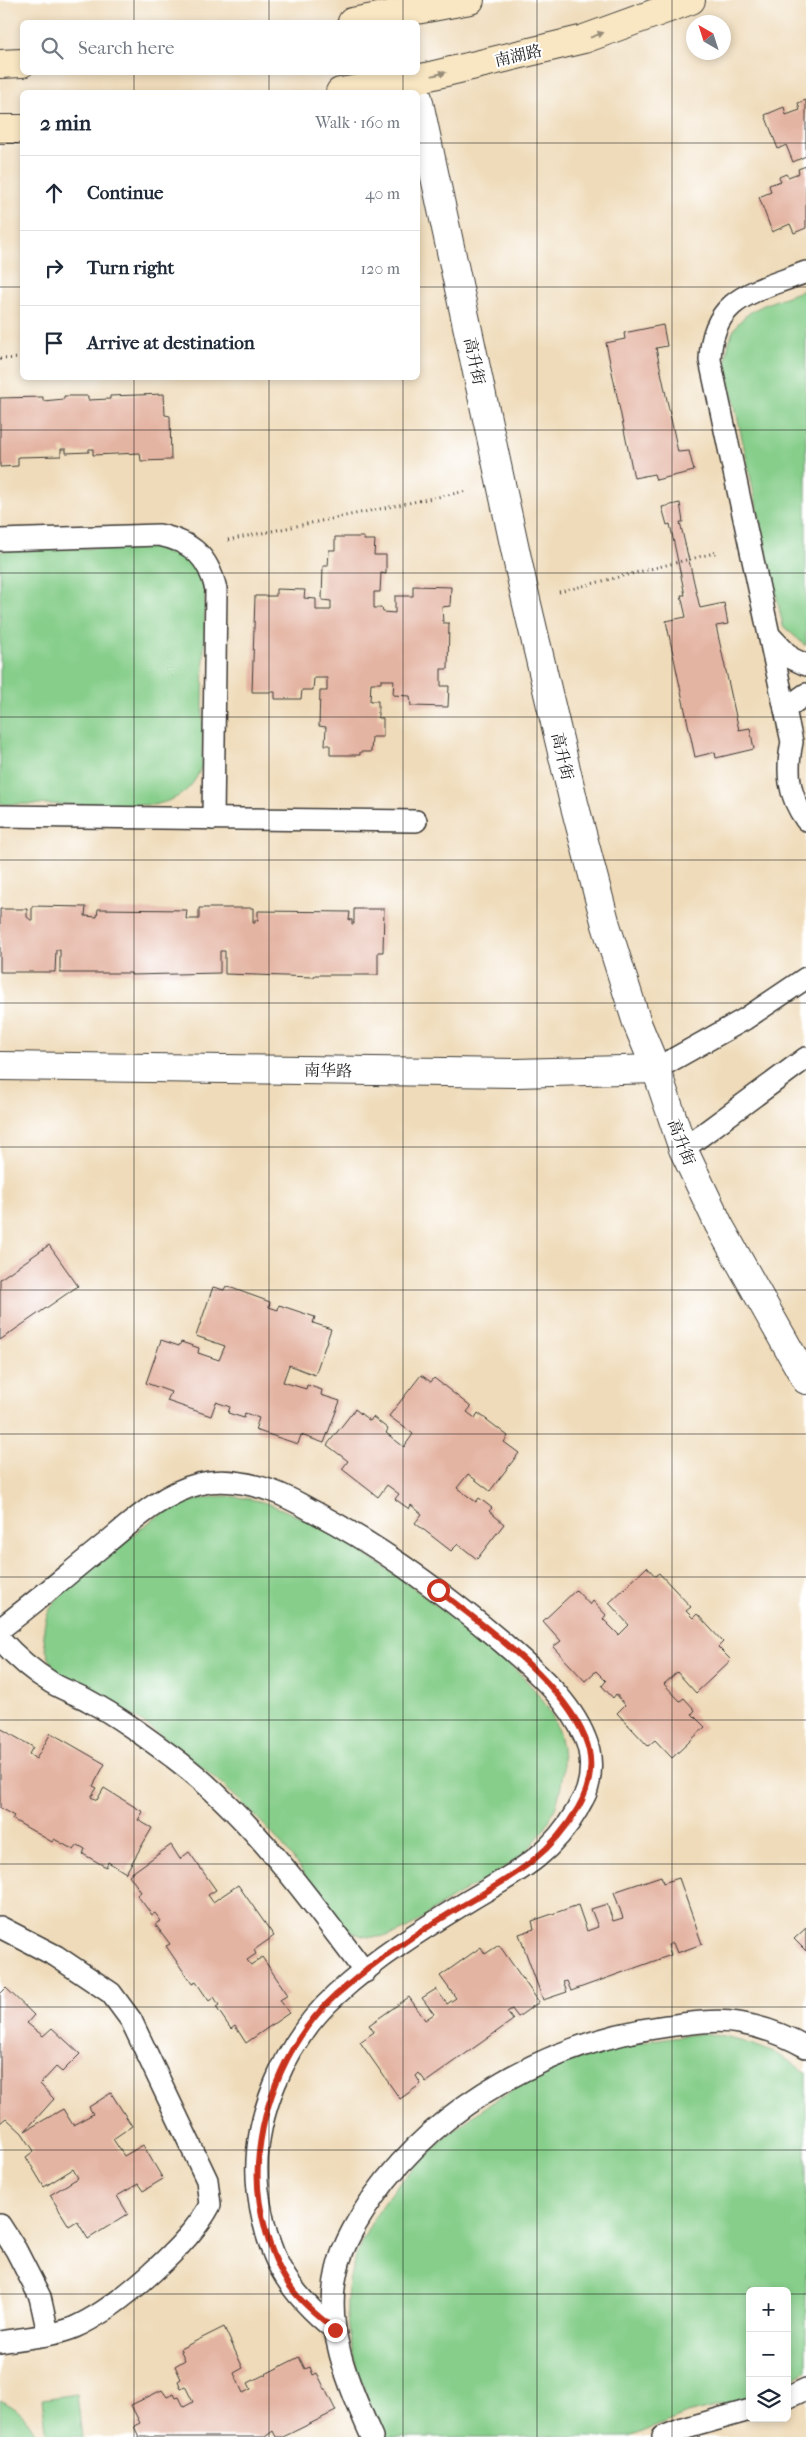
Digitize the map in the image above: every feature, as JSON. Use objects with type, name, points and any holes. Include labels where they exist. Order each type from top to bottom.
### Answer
[{"type":"main road","points":[[358,20],[397,7],[470,0]]},
{"type":"main road","name":"南湖路","points":[[416,90],[584,39],[691,0]]},
{"type":"main road","points":[[0,64],[20,63]]},
{"type":"main road","points":[[0,129],[20,129]]},
{"type":"street","name":"高升街","points":[[420,108],[526,600],[574,803],[606,925],[637,1023],[656,1069],[683,1148],[718,1225],[806,1380]]},
{"type":"street","name":"南华路","points":[[0,1066],[518,1072],[656,1069]]},
{"type":"lane","points":[[806,272],[746,295],[728,308],[718,321],[710,341],[710,360],[771,637],[792,742],[788,761],[788,782],[792,796],[806,820]]},
{"type":"lane","points":[[0,540],[159,535],[176,538],[202,556],[211,572],[216,589],[213,819]]},
{"type":"lane","points":[[771,637],[790,658],[806,665]]},
{"type":"lane","points":[[785,709],[806,694]]},
{"type":"lane","points":[[0,816],[416,821]]},
{"type":"lane","points":[[656,1069],[745,1019],[806,978]]},
{"type":"lane","points":[[683,1148],[806,1058]]},
{"type":"lane","points":[[0,1629],[158,1503],[199,1484],[224,1481],[248,1484],[277,1492],[361,1538],[464,1610],[530,1666],[559,1696],[586,1739],[591,1766],[587,1791],[569,1823],[548,1850],[526,1867],[471,1899],[404,1943],[335,1996],[312,2021],[278,2077],[265,2110],[259,2147],[257,2177],[261,2210],[278,2264],[293,2292],[335,2330]]},
{"type":"lane","points":[[0,1639],[12,1653],[52,1684],[89,1700],[129,1725],[205,1784],[241,1818],[287,1869],[365,1972]]},
{"type":"lane","points":[[0,1927],[56,1956],[111,1993],[131,2020],[198,2162],[206,2180],[210,2205],[191,2235],[114,2304],[74,2327],[0,2342]]},
{"type":"lane","points":[[372,2437],[344,2370],[335,2330],[333,2297],[337,2270],[347,2242],[363,2212],[387,2178],[436,2128],[495,2087],[542,2061],[570,2049],[644,2029],[706,2022],[738,2023],[783,2035],[806,2047]]},
{"type":"lane","points":[[0,2225],[16,2250],[40,2297],[48,2333]]},
{"type":"lane","points":[[791,2396],[806,2389]]},
{"type":"lane","points":[[663,2437],[746,2411]]},
{"type":"path","points":[[0,359],[20,358]]},
{"type":"path","points":[[191,547],[502,484]]},
{"type":"path","points":[[526,600],[750,544]]},
{"type":"green space","points":[[806,289],[806,646],[783,626],[726,365],[728,346],[733,332],[740,321],[762,306]]},
{"type":"green space","points":[[155,546],[173,552],[188,562],[199,575],[205,593],[202,764],[195,780],[190,787],[178,796],[153,805],[0,804],[0,551]]},
{"type":"green space","points":[[224,1496],[252,1499],[306,1520],[357,1549],[407,1583],[518,1672],[544,1702],[556,1725],[562,1748],[562,1782],[554,1811],[538,1837],[521,1856],[511,1863],[398,1933],[371,1937],[362,1936],[352,1931],[331,1910],[278,1840],[225,1787],[200,1765],[145,1724],[104,1697],[61,1674],[57,1671],[48,1655],[44,1632],[46,1620],[50,1609],[65,1591],[154,1519],[185,1504]]},
{"type":"green space","points":[[705,2033],[732,2039],[771,2052],[806,2073],[806,2370],[791,2380],[791,2287],[746,2287],[746,2399],[687,2414],[630,2437],[385,2437],[355,2362],[348,2331],[347,2315],[351,2273],[366,2233],[390,2195],[422,2160],[458,2128],[496,2100],[535,2078],[572,2061],[621,2046]]},
{"type":"green space","points":[[77,2394],[82,2437],[47,2437],[42,2399]]},
{"type":"green space","points":[[0,2400],[22,2415],[37,2437],[0,2437]]},
{"type":"building","points":[[806,100],[806,156],[793,162],[786,145],[778,149],[765,115],[784,107],[786,115],[800,110],[798,103]]},
{"type":"building","points":[[806,166],[806,228],[794,233],[790,224],[772,232],[759,197],[771,192],[769,185],[781,181],[779,177],[786,174],[788,177],[799,173],[798,169]]},
{"type":"building","points":[[663,325],[667,346],[656,348],[678,452],[689,451],[694,471],[656,480],[654,474],[634,478],[606,343],[625,339],[624,333]]},
{"type":"building","points":[[164,394],[165,415],[170,416],[171,460],[141,461],[140,453],[93,455],[93,449],[89,449],[89,452],[66,453],[66,449],[61,449],[61,456],[18,457],[18,466],[0,467],[0,398],[43,397],[43,401],[64,399],[64,396],[88,396],[88,400],[110,399],[110,396]]},
{"type":"building","points":[[680,503],[683,522],[680,522],[700,608],[724,603],[728,624],[716,626],[739,730],[750,728],[754,749],[716,758],[715,752],[695,757],[666,621],[686,617],[681,595],[685,595],[670,524],[667,525],[662,507]]},
{"type":"building","points":[[335,537],[364,537],[364,540],[375,540],[374,555],[386,555],[386,574],[381,573],[380,592],[374,592],[374,608],[382,608],[383,612],[395,613],[395,596],[413,596],[413,586],[451,587],[450,606],[442,607],[443,623],[449,623],[448,669],[441,669],[441,686],[449,686],[448,707],[411,706],[410,696],[393,695],[394,680],[381,680],[381,683],[371,683],[370,701],[378,701],[378,718],[383,718],[383,737],[372,737],[371,752],[360,752],[360,755],[330,755],[330,745],[325,745],[326,727],[319,726],[320,691],[327,691],[327,678],[314,678],[313,690],[302,690],[301,699],[275,699],[275,692],[252,692],[255,596],[276,596],[276,589],[305,590],[304,598],[316,599],[316,610],[331,610],[331,601],[322,600],[323,566],[328,566],[329,550],[335,550]]},
{"type":"building","points":[[32,906],[86,907],[85,916],[97,917],[98,909],[187,910],[186,919],[199,919],[199,908],[253,908],[253,923],[255,923],[255,920],[258,920],[258,911],[350,912],[349,920],[352,920],[352,924],[354,924],[354,909],[384,909],[383,952],[378,952],[378,975],[315,975],[314,977],[225,974],[225,951],[220,951],[220,973],[131,975],[131,973],[60,973],[60,950],[56,950],[55,972],[0,972],[0,909],[27,909],[27,917],[32,921]]},
{"type":"building","points":[[49,1245],[78,1286],[0,1340],[0,1279]]},
{"type":"building","points":[[226,1286],[270,1302],[269,1307],[278,1310],[279,1305],[315,1317],[313,1323],[331,1329],[315,1375],[289,1365],[283,1382],[306,1389],[307,1385],[322,1390],[321,1395],[340,1401],[324,1443],[301,1435],[298,1444],[255,1430],[259,1418],[245,1413],[244,1418],[228,1413],[230,1407],[216,1402],[211,1416],[167,1401],[171,1392],[146,1383],[161,1340],[179,1346],[181,1342],[199,1348],[198,1353],[219,1360],[225,1346],[196,1336],[213,1287],[224,1290]]},
{"type":"building","points":[[421,1375],[431,1382],[434,1378],[471,1407],[467,1412],[475,1418],[478,1413],[508,1436],[504,1442],[519,1453],[490,1491],[468,1474],[457,1488],[476,1502],[479,1498],[492,1508],[489,1511],[504,1524],[477,1559],[458,1544],[451,1551],[415,1523],[422,1514],[411,1505],[409,1509],[395,1499],[399,1494],[387,1485],[378,1497],[342,1469],[348,1461],[327,1445],[355,1409],[370,1421],[373,1417],[388,1429],[386,1433],[404,1447],[413,1434],[389,1416]]},
{"type":"building","points":[[647,1567],[655,1576],[659,1573],[691,1607],[686,1611],[693,1618],[697,1614],[723,1642],[718,1647],[731,1660],[696,1693],[677,1672],[664,1684],[680,1701],[684,1698],[695,1710],[692,1714],[705,1727],[672,1758],[655,1740],[648,1746],[617,1713],[625,1705],[616,1694],[613,1698],[602,1686],[606,1681],[596,1671],[585,1681],[553,1647],[561,1641],[543,1621],[576,1590],[590,1605],[593,1601],[606,1615],[603,1619],[619,1635],[629,1625],[609,1603]]},
{"type":"building","points":[[0,1728],[33,1747],[29,1754],[36,1759],[51,1733],[105,1764],[93,1786],[97,1788],[91,1797],[97,1800],[104,1788],[143,1812],[138,1820],[152,1828],[126,1873],[108,1862],[106,1867],[83,1854],[85,1849],[78,1845],[74,1850],[54,1839],[52,1842],[12,1819],[14,1816],[0,1808]]},
{"type":"building","points":[[171,1845],[180,1859],[189,1852],[216,1890],[208,1895],[213,1902],[238,1885],[274,1936],[254,1950],[256,1954],[247,1960],[251,1965],[262,1957],[288,1995],[280,2000],[289,2013],[246,2043],[235,2026],[231,2029],[216,2007],[219,2005],[214,1997],[209,2001],[196,1982],[192,1984],[166,1946],[170,1944],[155,1924],[161,1921],[155,1913],[152,1915],[137,1895],[141,1892],[129,1875]]},
{"type":"building","points":[[661,1876],[663,1883],[679,1878],[702,1944],[677,1953],[673,1943],[668,1945],[671,1955],[571,1991],[567,1981],[563,1982],[567,1992],[543,2000],[519,1934],[534,1929],[532,1921],[578,1905],[587,1931],[598,1927],[591,1909],[607,1904],[613,1921],[623,1918],[614,1892]]},
{"type":"building","points":[[806,1928],[806,1951],[794,1939]]},
{"type":"building","points":[[499,1945],[539,2002],[518,2017],[512,2009],[507,2012],[513,2020],[426,2082],[419,2073],[416,2076],[421,2084],[400,2099],[360,2042],[374,2032],[369,2025],[409,1997],[425,2020],[434,2014],[422,1998],[436,1989],[447,2004],[456,1998],[440,1976],[481,1947],[485,1954]]},
{"type":"building","points":[[6,1988],[34,2015],[27,2023],[43,2036],[52,2028],[80,2054],[62,2072],[56,2067],[40,2084],[54,2099],[25,2131],[63,2109],[73,2125],[93,2114],[89,2107],[111,2093],[132,2126],[113,2139],[124,2156],[143,2145],[163,2179],[143,2191],[138,2184],[117,2196],[128,2214],[88,2239],[77,2221],[69,2226],[50,2195],[78,2178],[73,2169],[44,2187],[26,2157],[34,2151],[22,2133],[6,2118],[0,2123],[0,1994]]},
{"type":"building","points":[[224,2327],[243,2368],[234,2373],[243,2393],[251,2389],[248,2383],[299,2357],[305,2369],[310,2367],[313,2375],[317,2373],[336,2411],[283,2437],[276,2437],[273,2431],[265,2437],[139,2437],[134,2426],[140,2423],[131,2405],[162,2390],[167,2397],[174,2394],[176,2398],[179,2397],[184,2407],[193,2402],[185,2386],[181,2388],[178,2381],[181,2379],[175,2366],[185,2360],[180,2349]]},
{"type":"route","points":[[335,2330],[293,2292],[278,2264],[267,2236],[261,2210],[257,2177],[259,2147],[265,2110],[278,2077],[312,2021],[335,1996],[396,1948],[471,1899],[508,1879],[548,1850],[569,1823],[587,1791],[591,1766],[586,1739],[559,1696],[530,1666],[438,1590]]}]
